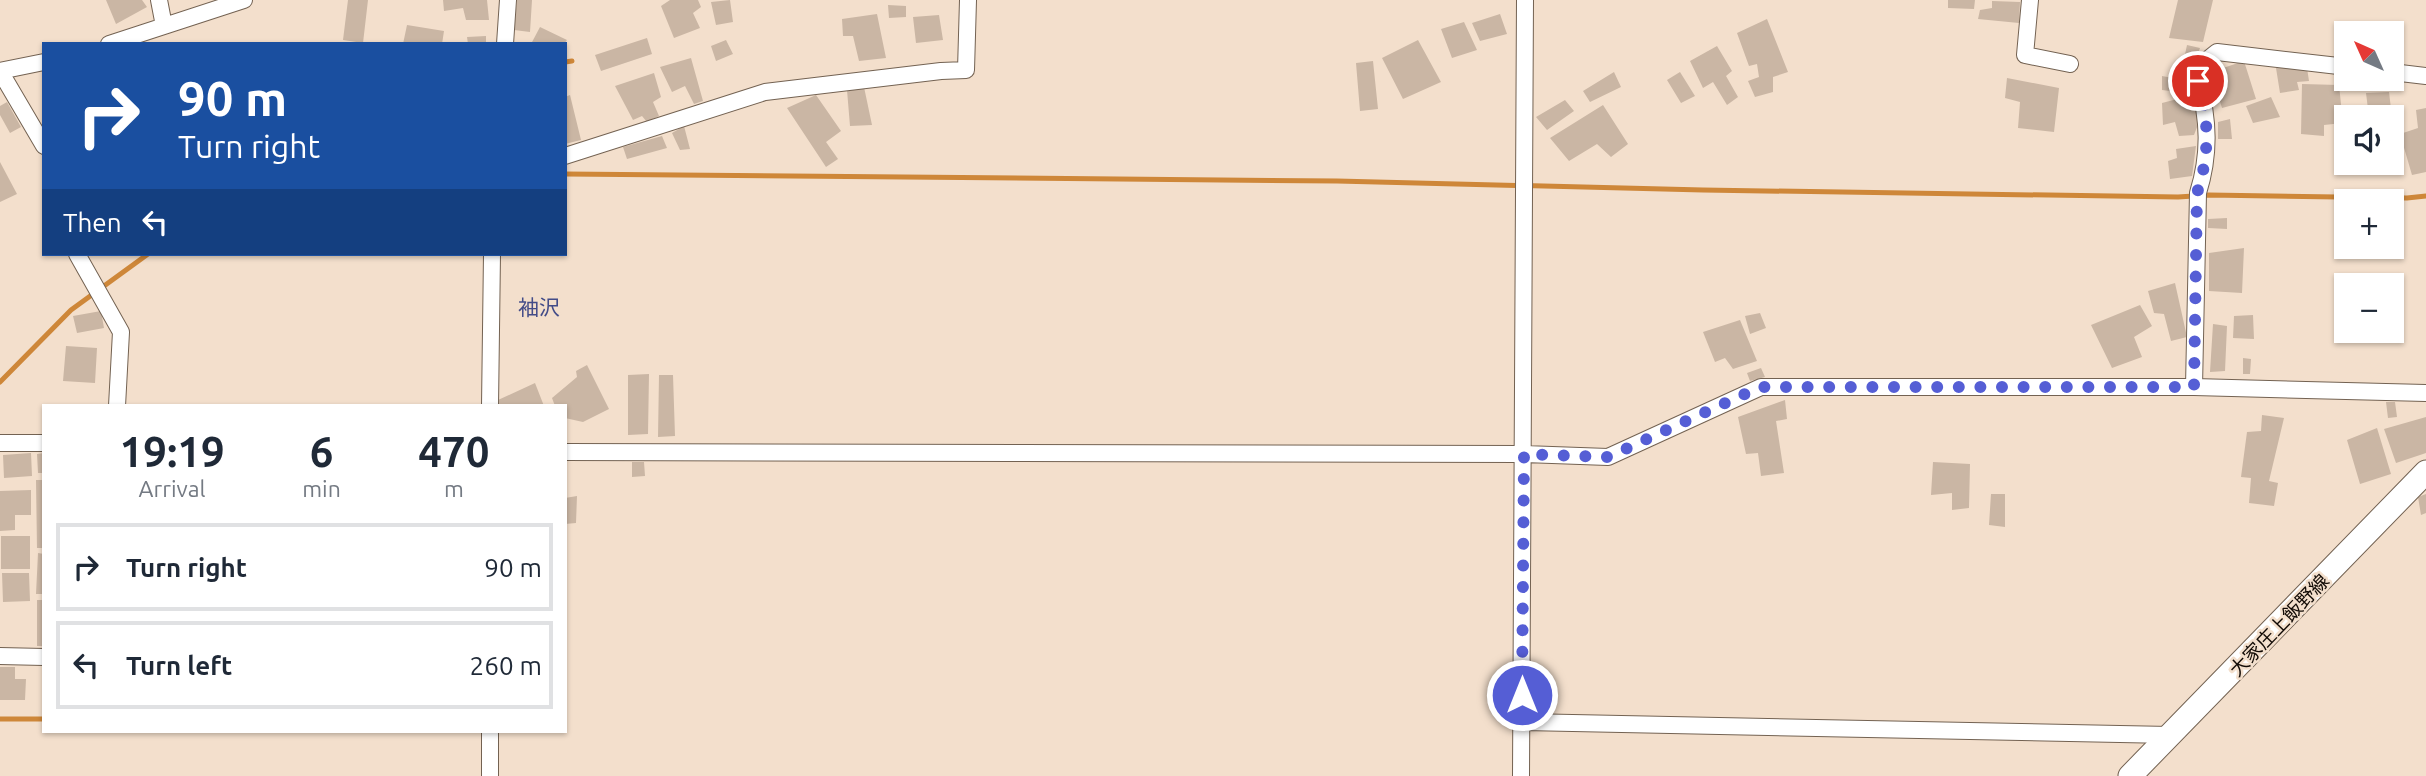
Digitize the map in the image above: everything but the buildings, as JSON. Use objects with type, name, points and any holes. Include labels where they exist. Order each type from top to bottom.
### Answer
[{"type":"main road","name":"大家庄上飯野線","points":[[2130,776],[2426,472]]},
{"type":"street","points":[[159,0],[164,26]]},
{"type":"street","points":[[115,42],[244,0]]},
{"type":"street","points":[[505,42],[508,0]]},
{"type":"street","points":[[567,155],[765,92],[966,70],[968,0]]},
{"type":"street","points":[[1521,776],[1525,0]]},
{"type":"street","points":[[2030,0],[2025,55],[2070,64]]},
{"type":"street","points":[[2194,387],[2197,193],[2204,173],[2207,137],[2206,110],[2198,81],[2207,60],[2217,52],[2334,66]]},
{"type":"street","points":[[42,62],[0,71],[42,143]]},
{"type":"street","points":[[2404,73],[2426,76]]},
{"type":"street","points":[[78,256],[121,332],[117,404]]},
{"type":"street","points":[[490,404],[492,256]]},
{"type":"street","points":[[567,452],[1524,454],[1608,457],[1760,387],[2194,387],[2426,393]]},
{"type":"street","points":[[0,443],[42,443]]},
{"type":"street","points":[[0,656],[42,657]]},
{"type":"street","points":[[1522,722],[2170,735]]},
{"type":"street","points":[[490,733],[490,776]]},
{"type":"waterway","points":[[567,62],[572,61]]},
{"type":"waterway","points":[[567,174],[1337,181],[2178,197],[2426,196]]},
{"type":"waterway","points":[[0,382],[71,310],[145,256]]},
{"type":"waterway","points":[[0,719],[42,719]]},
{"type":"district","name":"袖沢","points":[[539,307]]},
{"type":"route","points":[[1522,695],[1524,454],[1608,457],[1760,387],[2194,387],[2197,193],[2204,173],[2207,137],[2206,110],[2198,81]]}]
